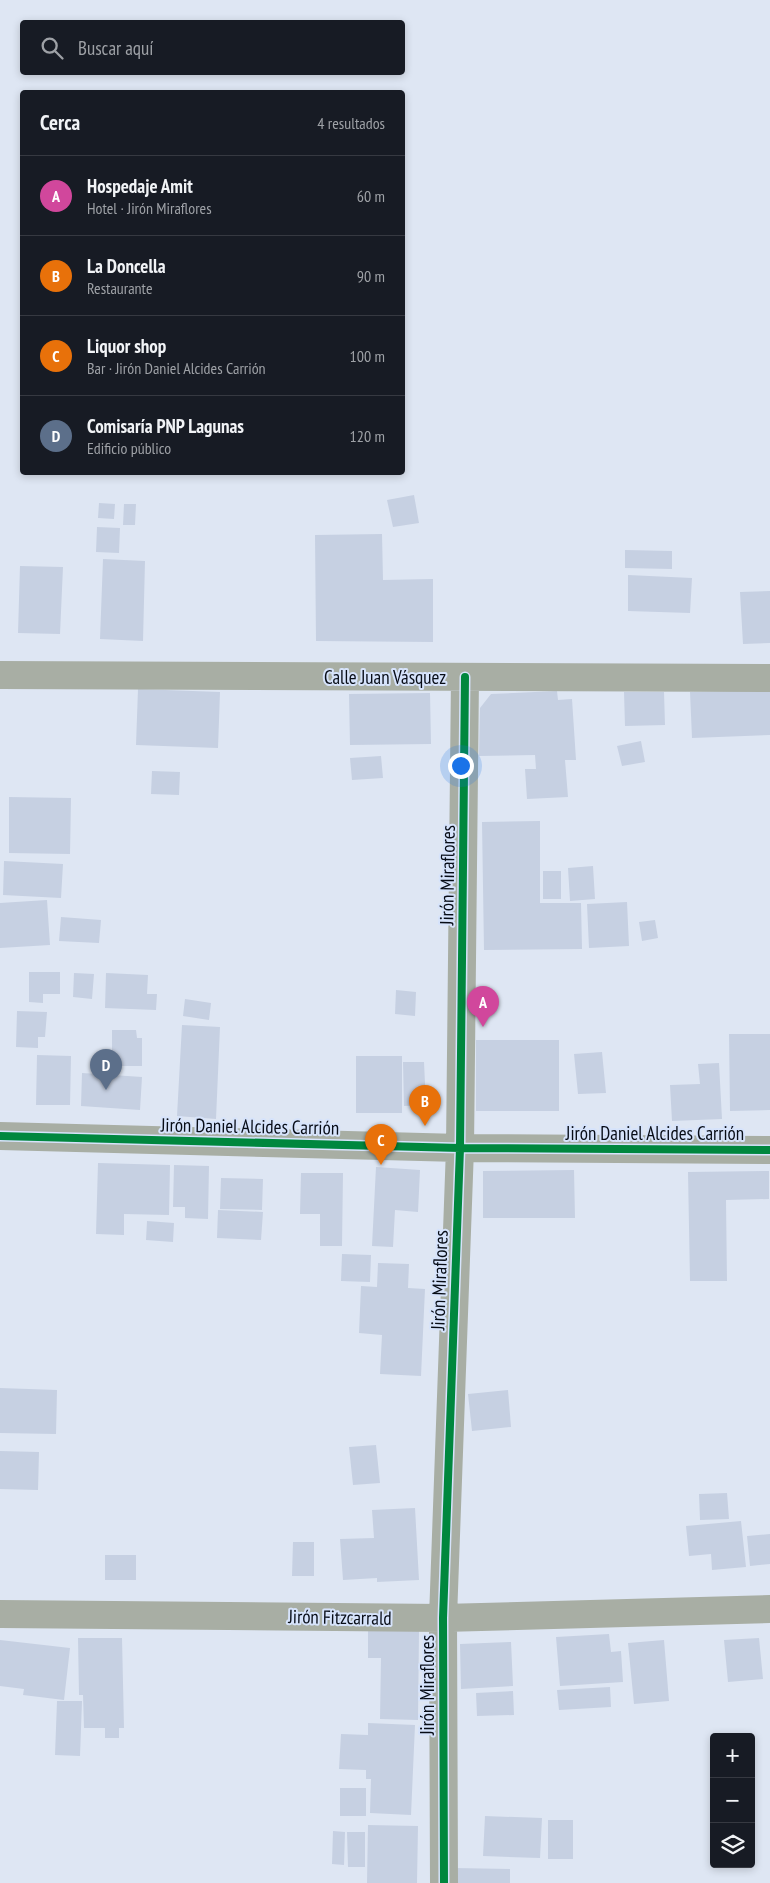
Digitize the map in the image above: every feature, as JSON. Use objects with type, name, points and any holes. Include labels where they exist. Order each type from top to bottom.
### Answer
[{"type":"street","name":"Calle Juan Vásquez","points":[[0,675],[770,678]]},
{"type":"street","name":"Jirón Miraflores","points":[[444,1883],[443,1618],[460,1148],[465,677]]},
{"type":"street","name":"Jirón Daniel Alcides Carrión","points":[[0,1136],[460,1148],[770,1150]]},
{"type":"street","name":"Jirón Fitzcarrald","points":[[0,1614],[443,1618],[770,1609]]},
{"type":"building","points":[[414,495],[419,523],[393,527],[387,500]]},
{"type":"building","points":[[99,503],[115,504],[114,519],[98,518]]},
{"type":"building","points":[[124,504],[136,504],[135,525],[123,525]]},
{"type":"building","points":[[97,527],[120,528],[119,553],[96,552]]},
{"type":"building","points":[[382,534],[383,580],[433,579],[433,642],[316,641],[315,535]]},
{"type":"building","points":[[625,550],[672,551],[672,569],[625,568]]},
{"type":"building","points":[[103,559],[145,561],[143,641],[100,639]]},
{"type":"building","points":[[20,566],[63,567],[60,634],[18,633]]},
{"type":"building","points":[[628,575],[692,578],[690,613],[628,611]]},
{"type":"building","points":[[770,591],[770,643],[743,644],[740,592]]},
{"type":"building","points":[[138,689],[220,692],[218,748],[136,745]]},
{"type":"building","points":[[770,690],[770,735],[692,738],[690,692]]},
{"type":"building","points":[[557,691],[558,700],[572,699],[576,760],[565,760],[568,797],[527,799],[525,769],[536,769],[535,755],[479,756],[480,708],[491,694]]},
{"type":"building","points":[[624,692],[664,692],[665,725],[625,726]]},
{"type":"building","points":[[430,693],[431,744],[350,745],[349,694]]},
{"type":"building","points":[[641,741],[645,762],[622,766],[617,746]]},
{"type":"building","points":[[381,756],[383,778],[352,780],[350,758]]},
{"type":"building","points":[[152,771],[180,772],[179,795],[151,794]]},
{"type":"building","points":[[9,797],[71,798],[70,854],[9,853]]},
{"type":"building","points":[[540,821],[540,903],[581,903],[582,949],[484,950],[482,822]]},
{"type":"building","points":[[4,861],[63,864],[61,898],[3,895]]},
{"type":"building","points":[[593,866],[595,899],[570,901],[568,868]]},
{"type":"building","points":[[543,871],[561,871],[561,899],[543,899]]},
{"type":"building","points":[[47,900],[50,945],[0,948],[0,903]]},
{"type":"building","points":[[627,902],[629,946],[589,948],[587,904]]},
{"type":"building","points":[[61,917],[101,920],[99,943],[59,941]]},
{"type":"building","points":[[655,920],[658,938],[642,941],[639,922]]},
{"type":"building","points":[[29,972],[60,972],[60,994],[43,994],[43,1003],[29,1002]]},
{"type":"building","points":[[74,973],[94,974],[92,999],[73,997]]},
{"type":"building","points":[[106,973],[148,975],[147,994],[157,994],[156,1010],[105,1008]]},
{"type":"building","points":[[396,990],[416,992],[415,1016],[395,1014]]},
{"type":"building","points":[[185,999],[211,1003],[209,1020],[183,1016]]},
{"type":"building","points":[[17,1011],[47,1012],[45,1037],[38,1037],[38,1048],[16,1047]]},
{"type":"building","points":[[182,1025],[220,1027],[216,1119],[177,1116]]},
{"type":"building","points":[[112,1030],[136,1030],[137,1038],[142,1038],[142,1066],[112,1066]]},
{"type":"building","points":[[729,1034],[770,1034],[770,1110],[730,1111]]},
{"type":"building","points":[[476,1040],[559,1040],[559,1111],[476,1111]]},
{"type":"building","points":[[602,1052],[606,1093],[578,1094],[574,1054]]},
{"type":"building","points":[[37,1055],[71,1056],[70,1105],[36,1105]]},
{"type":"building","points":[[356,1056],[402,1056],[402,1113],[356,1113]]},
{"type":"building","points":[[403,1062],[424,1062],[426,1105],[404,1106]]},
{"type":"building","points":[[719,1063],[722,1119],[672,1121],[670,1085],[700,1084],[698,1064]]},
{"type":"building","points":[[82,1073],[142,1077],[140,1110],[81,1106]]},
{"type":"building","points":[[98,1163],[170,1165],[169,1215],[124,1214],[124,1235],[96,1234]]},
{"type":"building","points":[[174,1165],[209,1166],[208,1219],[185,1218],[185,1207],[173,1207]]},
{"type":"building","points":[[376,1167],[420,1170],[418,1212],[395,1210],[393,1247],[372,1246]]},
{"type":"building","points":[[574,1170],[575,1218],[483,1218],[483,1171]]},
{"type":"building","points":[[769,1171],[769,1199],[726,1200],[727,1281],[690,1281],[688,1172]]},
{"type":"building","points":[[301,1173],[343,1173],[342,1246],[320,1246],[320,1214],[300,1214]]},
{"type":"building","points":[[221,1178],[263,1179],[262,1210],[220,1209]]},
{"type":"building","points":[[218,1210],[263,1212],[261,1240],[217,1238]]},
{"type":"building","points":[[147,1221],[174,1223],[173,1242],[146,1240]]},
{"type":"building","points":[[342,1254],[371,1255],[370,1282],[341,1281]]},
{"type":"building","points":[[378,1263],[409,1264],[408,1288],[425,1289],[421,1376],[380,1374],[382,1335],[359,1333],[361,1286],[377,1287]]},
{"type":"building","points":[[0,1388],[57,1390],[56,1434],[0,1433]]},
{"type":"building","points":[[508,1390],[511,1427],[472,1431],[468,1394]]},
{"type":"building","points":[[376,1445],[380,1483],[353,1485],[349,1447]]},
{"type":"building","points":[[0,1451],[39,1452],[38,1490],[0,1489]]},
{"type":"building","points":[[727,1493],[729,1519],[700,1520],[699,1494]]},
{"type":"building","points":[[415,1508],[419,1580],[377,1582],[377,1578],[343,1580],[340,1539],[374,1538],[372,1510]]},
{"type":"building","points":[[741,1521],[746,1567],[712,1570],[711,1554],[689,1556],[686,1526]]},
{"type":"building","points":[[770,1534],[770,1564],[750,1566],[747,1536]]},
{"type":"building","points":[[293,1542],[314,1542],[314,1576],[292,1576]]},
{"type":"building","points":[[105,1555],[136,1555],[136,1580],[105,1580]]},
{"type":"building","points":[[368,1629],[419,1631],[418,1720],[380,1719],[381,1658],[368,1658]]},
{"type":"building","points":[[609,1634],[611,1652],[621,1651],[623,1682],[560,1686],[556,1637]]},
{"type":"building","points":[[78,1638],[122,1638],[124,1728],[119,1728],[119,1738],[105,1738],[105,1728],[84,1728],[83,1695],[79,1695]]},
{"type":"building","points":[[759,1638],[763,1679],[728,1682],[724,1640]]},
{"type":"building","points":[[0,1640],[70,1648],[64,1700],[23,1695],[24,1689],[0,1686]]},
{"type":"building","points":[[664,1640],[669,1701],[634,1704],[628,1643]]},
{"type":"building","points":[[511,1642],[513,1686],[461,1689],[460,1644]]},
{"type":"building","points":[[610,1687],[611,1707],[559,1710],[557,1690]]},
{"type":"building","points":[[513,1691],[514,1715],[477,1716],[476,1693]]},
{"type":"building","points":[[57,1701],[82,1701],[80,1756],[55,1755]]},
{"type":"building","points":[[368,1723],[415,1725],[411,1815],[370,1813],[371,1779],[366,1779],[366,1770],[339,1769],[341,1734],[368,1735]]},
{"type":"building","points":[[340,1788],[366,1788],[366,1816],[340,1816]]},
{"type":"building","points":[[485,1816],[542,1818],[540,1858],[483,1856]]},
{"type":"building","points":[[548,1820],[573,1820],[573,1859],[548,1859]]},
{"type":"building","points":[[368,1825],[418,1826],[417,1883],[367,1883]]},
{"type":"building","points":[[333,1831],[345,1832],[344,1865],[332,1864]]},
{"type":"building","points":[[347,1832],[365,1832],[365,1867],[348,1867]]},
{"type":"building","points":[[454,1868],[510,1869],[510,1883],[453,1883]]},
{"type":"cycle path","points":[[444,1883],[443,1618],[460,1148],[465,677]]},
{"type":"cycle path","points":[[0,1136],[460,1148],[770,1150]]},
{"type":"place","name":"Hospedaje Amit","points":[[483,1027]]},
{"type":"place","name":"Comisaría PNP Lagunas","points":[[106,1090]]},
{"type":"place","name":"La Doncella","points":[[425,1126]]},
{"type":"place","name":"Liquor shop","points":[[381,1165]]}]
